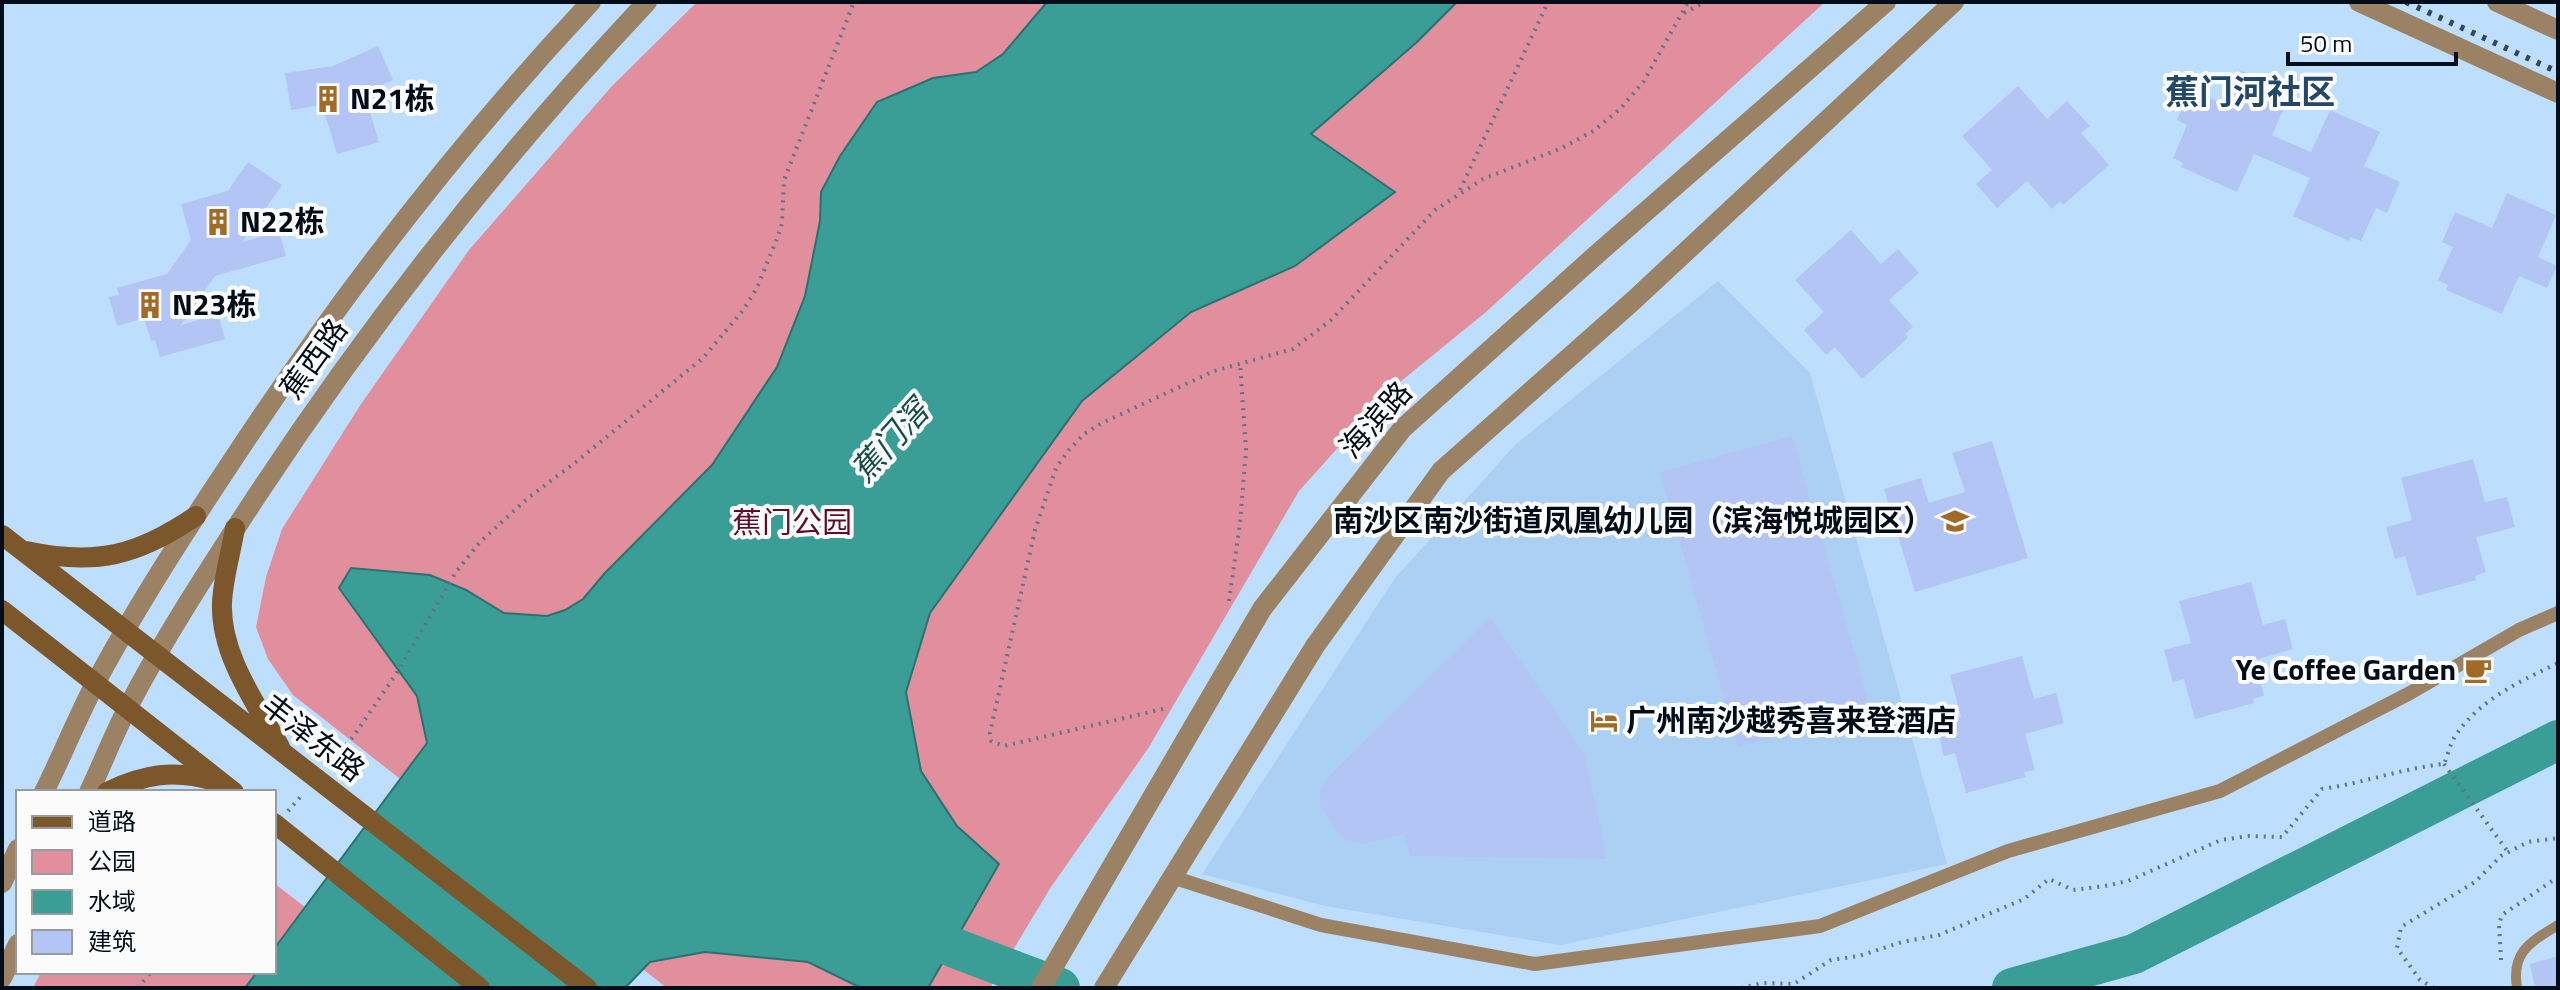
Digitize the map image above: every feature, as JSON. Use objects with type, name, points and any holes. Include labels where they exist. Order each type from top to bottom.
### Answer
[{"type":"main road","points":[[22,550],[58,558],[107,556],[131,551],[165,537],[196,516]]},
{"type":"main road","points":[[235,528],[222,601],[223,628],[230,653],[283,754]]},
{"type":"main road","name":"丰泽东路","points":[[2,535],[587,988]]},
{"type":"main road","points":[[2,610],[229,788]]},
{"type":"main road","points":[[111,790],[132,780],[163,774],[194,775],[229,788]]},
{"type":"main road","points":[[279,819],[480,988]]},
{"type":"street","name":"蕉西路","points":[[45,790],[95,683],[125,631],[258,421],[379,255],[508,95],[591,2]]},
{"type":"street","name":"蕉西路","points":[[90,790],[128,708],[158,656],[235,528],[333,384],[410,279],[539,121],[647,2]]},
{"type":"street","name":"海滨路","points":[[1041,988],[1262,609],[1402,429],[1886,2]]},
{"type":"street","points":[[1104,988],[1315,646],[1441,471],[1634,300],[1954,2]]},
{"type":"street","points":[[2359,2],[2558,93]]},
{"type":"street","points":[[2497,2],[2558,30]]},
{"type":"street","points":[[1172,877],[1321,925],[1535,964],[1820,926],[2008,851],[2220,791],[2410,693],[2519,630],[2558,613]]},
{"type":"street","points":[[2,883],[16,853]]},
{"type":"street","points":[[2,978],[16,948]]},
{"type":"lane","points":[[2517,988],[2516,964],[2525,945],[2558,925]]},
{"type":"path","points":[[324,770],[353,737],[396,674],[456,572],[480,542],[528,498],[703,358],[744,309],[757,288],[778,236],[782,223],[784,180],[854,2]]},
{"type":"path","points":[[1459,193],[1548,2]]},
{"type":"path","points":[[1163,709],[1004,746],[991,741],[990,733],[1035,530],[1056,468],[1084,434],[1102,423],[1214,371],[1293,349],[1331,320],[1435,210],[1483,179],[1562,148],[1595,130],[1621,108],[1644,81],[1688,2]]},
{"type":"path","points":[[1682,15],[1705,2]]},
{"type":"path","points":[[1229,601],[1246,450],[1240,363]]},
{"type":"path","points":[[2444,764],[2455,736],[2481,706],[2522,680],[2558,663]]},
{"type":"path","points":[[2444,764],[2508,852]]},
{"type":"path","points":[[1741,988],[1763,983],[1795,986],[1831,960],[1859,956],[1902,942],[1939,935],[2024,899],[2049,879],[2073,890],[2105,886],[2128,881],[2221,840],[2249,836],[2282,837],[2322,789],[2347,786],[2420,766],[2444,764]]},
{"type":"path","points":[[279,819],[304,793]]},
{"type":"path","points":[[2434,988],[2420,980],[2397,948],[2401,927],[2475,882],[2508,852],[2528,842],[2558,838]]},
{"type":"path","points":[[2501,963],[2499,924],[2502,915],[2558,877]]},
{"type":"shaded area","name":"广州南沙越秀喜来登酒店","points":[[1718,281],[1810,373],[1947,864],[1561,945],[1325,906],[1202,874],[1395,578],[1515,445]]},
{"type":"green space","name":"蕉门公园","points":[[697,2],[1825,2],[1486,312],[1389,391],[1299,491],[1149,747],[1051,887],[990,988],[667,988],[293,695],[268,659],[256,627],[266,577],[282,529],[361,404],[469,250],[612,86]]},
{"type":"green space","points":[[276,885],[409,988],[33,988],[40,974],[276,974]]},
{"type":"water","name":"蕉门滘","points":[[1047,2],[1457,2],[1417,42],[1311,134],[1395,192],[1295,266],[1191,312],[1082,401],[930,613],[906,692],[921,771],[957,826],[999,864],[928,988],[861,988],[808,962],[705,952],[650,962],[625,988],[245,988],[256,974],[276,974],[276,946],[427,743],[417,696],[339,588],[351,568],[430,575],[466,590],[504,613],[547,616],[583,599],[712,465],[777,367],[805,296],[820,221],[821,192],[840,156],[877,102],[933,78],[976,72],[1003,54]]},
{"type":"building","name":"N21栋","points":[[378,46],[393,80],[364,93],[379,142],[337,154],[322,105],[291,110],[285,73],[333,66]]},
{"type":"building","points":[[2241,71],[2291,93],[2272,135],[2292,144],[2311,152],[2330,110],[2380,132],[2364,166],[2400,182],[2387,213],[2376,208],[2361,241],[2351,237],[2349,241],[2293,216],[2310,178],[2254,154],[2237,192],[2181,167],[2183,163],[2173,158],[2187,125],[2177,120],[2190,89],[2226,105]]},
{"type":"building","points":[[2018,86],[2047,119],[2067,101],[2090,126],[2081,133],[2109,165],[2063,205],[2060,201],[2052,209],[2027,181],[1997,208],[1976,184],[1992,170],[1962,136]]},
{"type":"building","points":[[248,162],[282,185],[242,242],[279,232],[286,256],[215,276],[181,325],[218,314],[225,339],[160,357],[144,318],[117,326],[109,297],[119,295],[117,288],[167,274],[191,240],[181,204],[228,191]]},
{"type":"building","points":[[2507,193],[2556,215],[2538,257],[2557,266],[2547,288],[2519,276],[2502,314],[2446,290],[2448,285],[2438,280],[2453,247],[2442,242],[2455,212],[2492,228]]},
{"type":"building","points":[[1851,230],[1881,264],[1898,249],[1919,273],[1889,300],[1913,327],[1905,334],[1908,338],[1862,379],[1835,347],[1826,355],[1804,330],[1824,312],[1795,280]]},
{"type":"building","points":[[1792,436],[1871,710],[1738,747],[1660,472]]},
{"type":"building","name":"南沙区南沙街道凤凰幼儿园（滨海悦城园区）","points":[[1992,441],[2028,558],[1915,592],[1884,489],[1921,478],[1929,503],[1965,492],[1952,453]]},
{"type":"building","points":[[2473,459],[2485,502],[2507,497],[2515,527],[2476,537],[2486,572],[2475,576],[2476,580],[2417,596],[2405,556],[2395,559],[2386,527],[2412,520],[2401,478]]},
{"type":"building","points":[[2251,582],[2263,625],[2285,619],[2293,649],[2255,660],[2264,696],[2253,699],[2254,703],[2195,719],[2184,679],[2173,682],[2164,650],[2191,643],[2179,601]]},
{"type":"building","points":[[1490,617],[1584,753],[1607,859],[1410,856],[1404,834],[1363,844],[1346,840],[1321,806],[1320,792],[1326,779]]},
{"type":"building","points":[[2022,656],[2034,699],[2056,693],[2064,723],[2025,734],[2035,770],[2024,772],[2026,777],[1966,793],[1955,753],[1944,756],[1936,724],[1961,717],[1950,675]]},
{"type":"building","points":[[2558,956],[2558,988],[2535,988],[2530,964]]},
{"type":"waterway","points":[[2012,988],[2134,954],[2558,740]]},
{"type":"waterway","points":[[952,947],[1060,988]]},
{"type":"railway","points":[[2406,2],[2558,72]]},
{"type":"place","name":"N21栋","points":[[328,99]]},
{"type":"place","name":"N22栋","points":[[218,222]]},
{"type":"place","name":"N23栋","points":[[150,305]]},
{"type":"place","name":"南沙区南沙街道凤凰幼儿园（滨海悦城园区）","points":[[1955,521]]},
{"type":"place","name":"Ye Coffee Garden","points":[[2478,670]]},
{"type":"place","name":"广州南沙越秀喜来登酒店","points":[[1604,721]]},
{"type":"district","name":"蕉门河社区","points":[[2250,92]]}]
